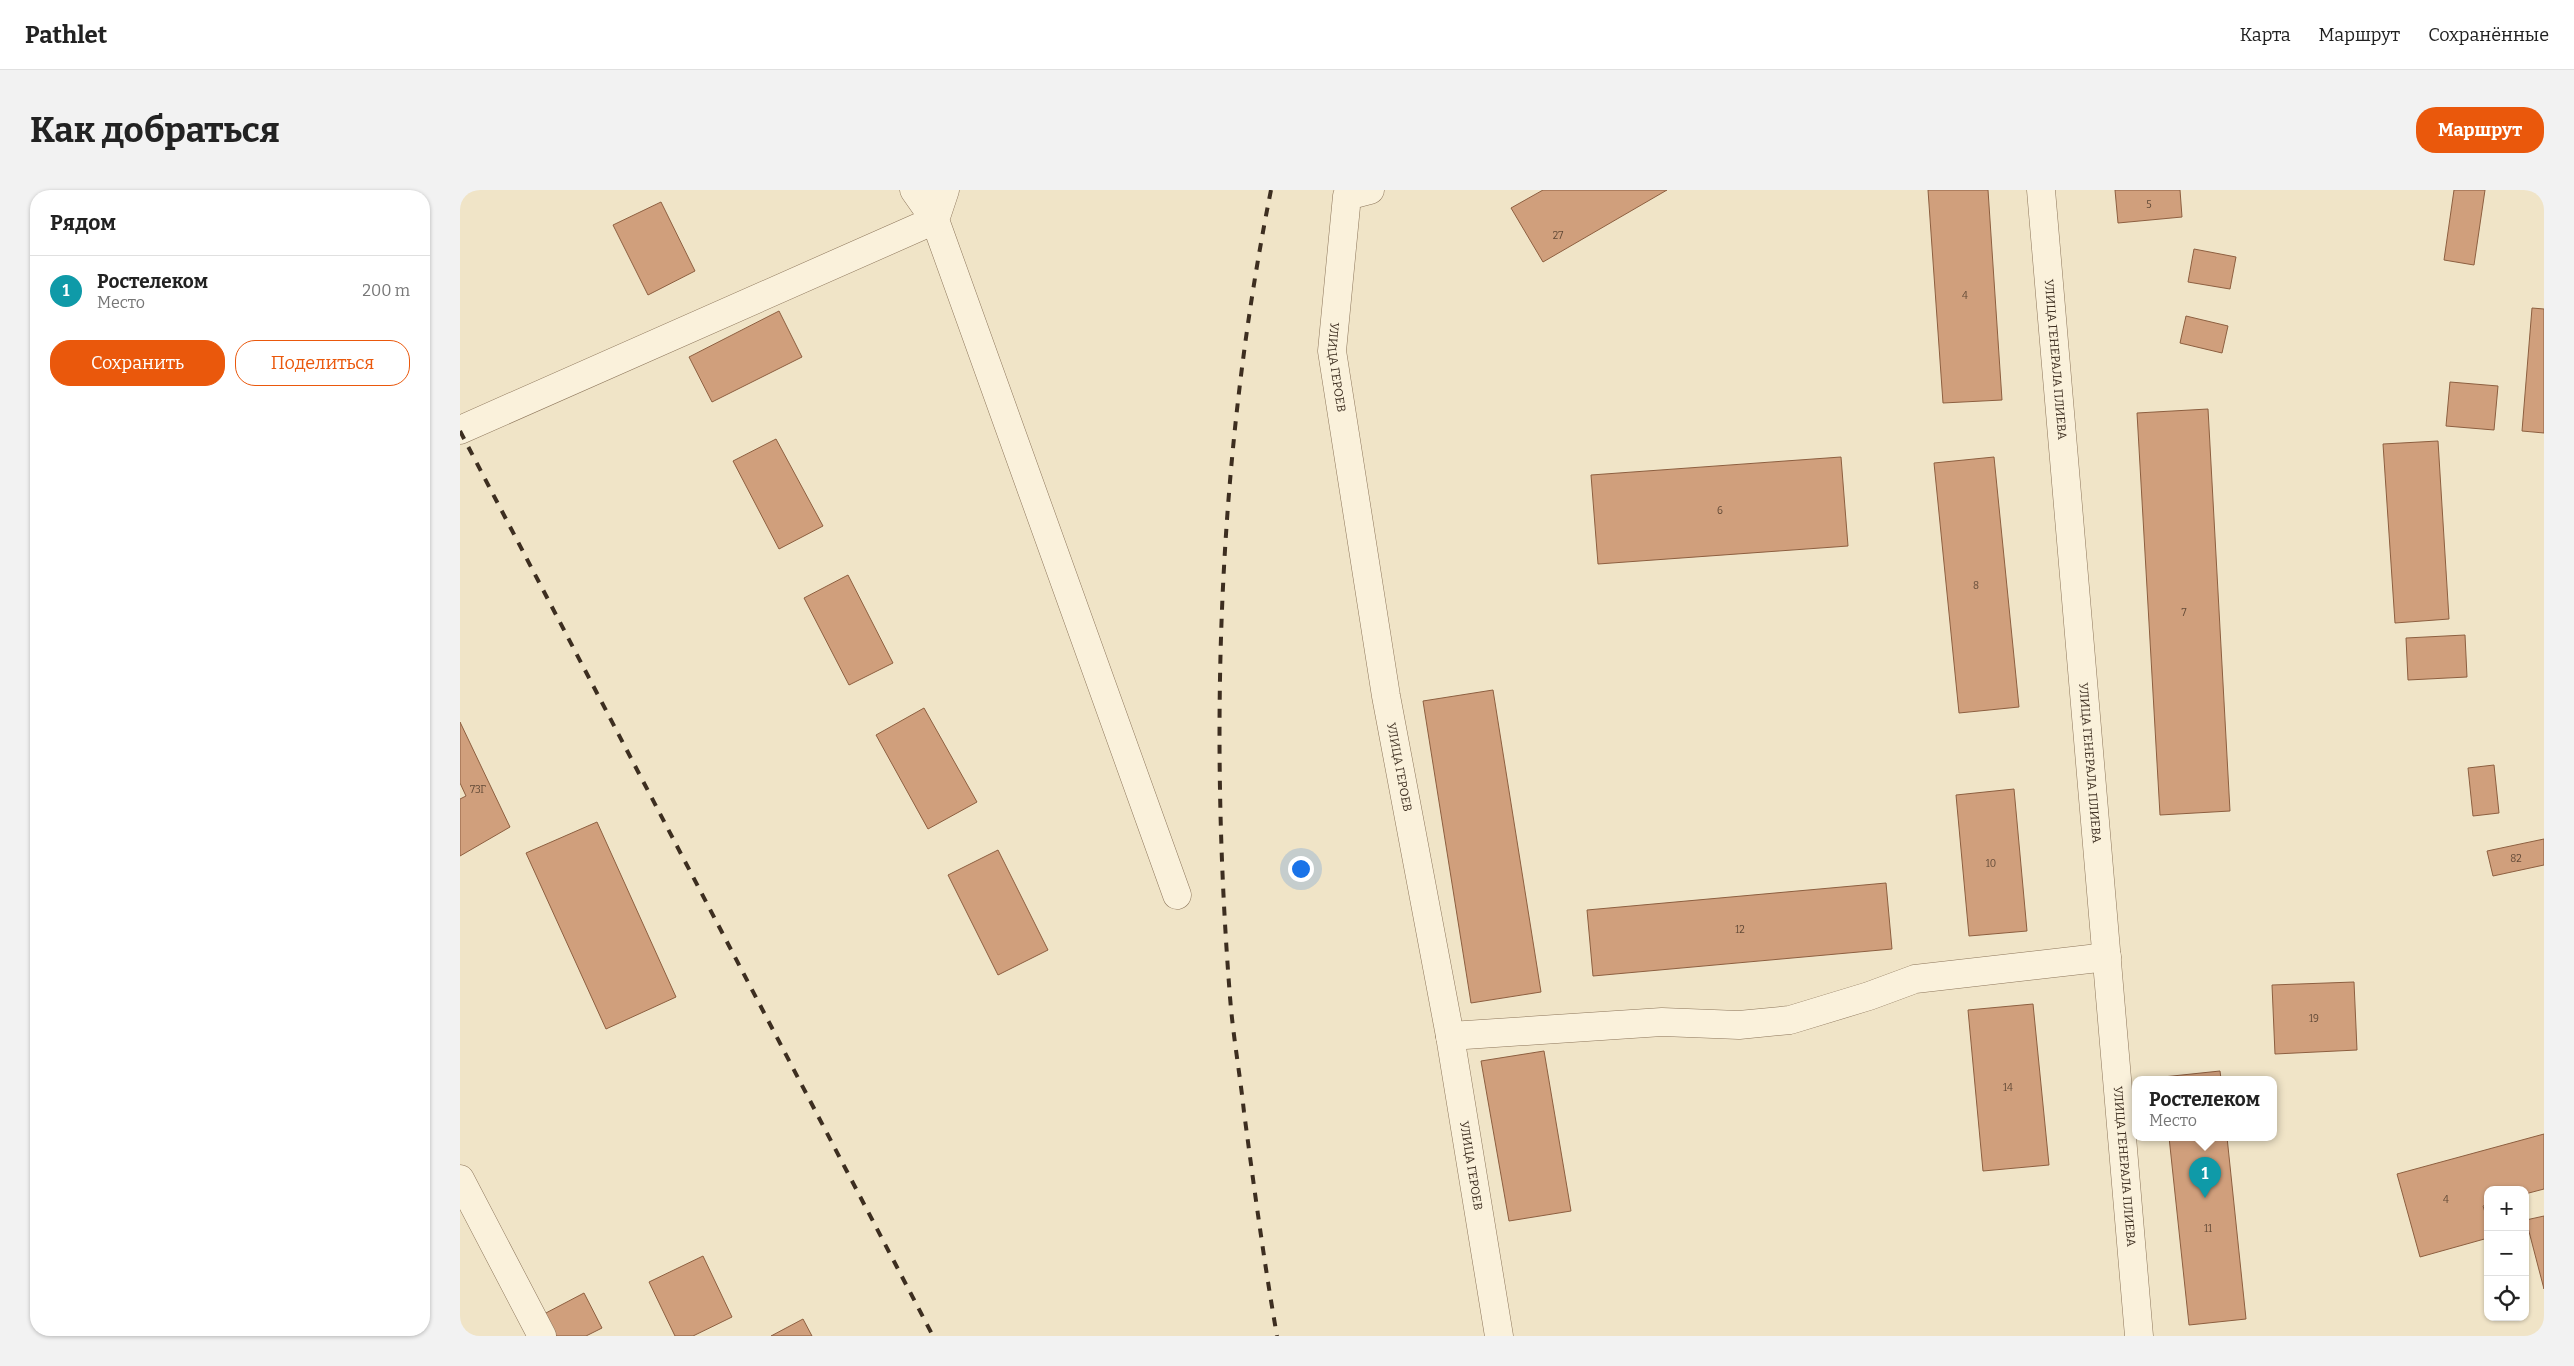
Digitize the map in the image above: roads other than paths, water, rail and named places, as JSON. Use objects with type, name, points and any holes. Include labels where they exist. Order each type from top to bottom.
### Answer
[{"type":"street","points":[[914,190],[935,220],[1177,895]]},
{"type":"street","points":[[460,430],[935,220],[946,190]]},
{"type":"street","name":"УЛИЦА ГЕНЕРАЛА ПЛИЕВА","points":[[2041,190],[2139,1336]]},
{"type":"street","name":"УЛИЦА ГЕРОЕВ","points":[[1358,193],[1332,352],[1386,696],[1450,1036],[1499,1336]]},
{"type":"street","points":[[1450,1036],[1662,1022],[1739,1025],[1790,1020],[1869,996],[1915,979],[2107,958]]},
{"type":"street","points":[[460,1179],[542,1336]]},
{"type":"railway","points":[[1271,190],[1253,289],[1239,390],[1229,491],[1220,693],[1220,795],[1231,1012],[1255,1196],[1277,1336]]},
{"type":"railway","points":[[460,431],[933,1336]]},
{"type":"place","name":"Ростелеком","points":[[2205,1198]]}]
